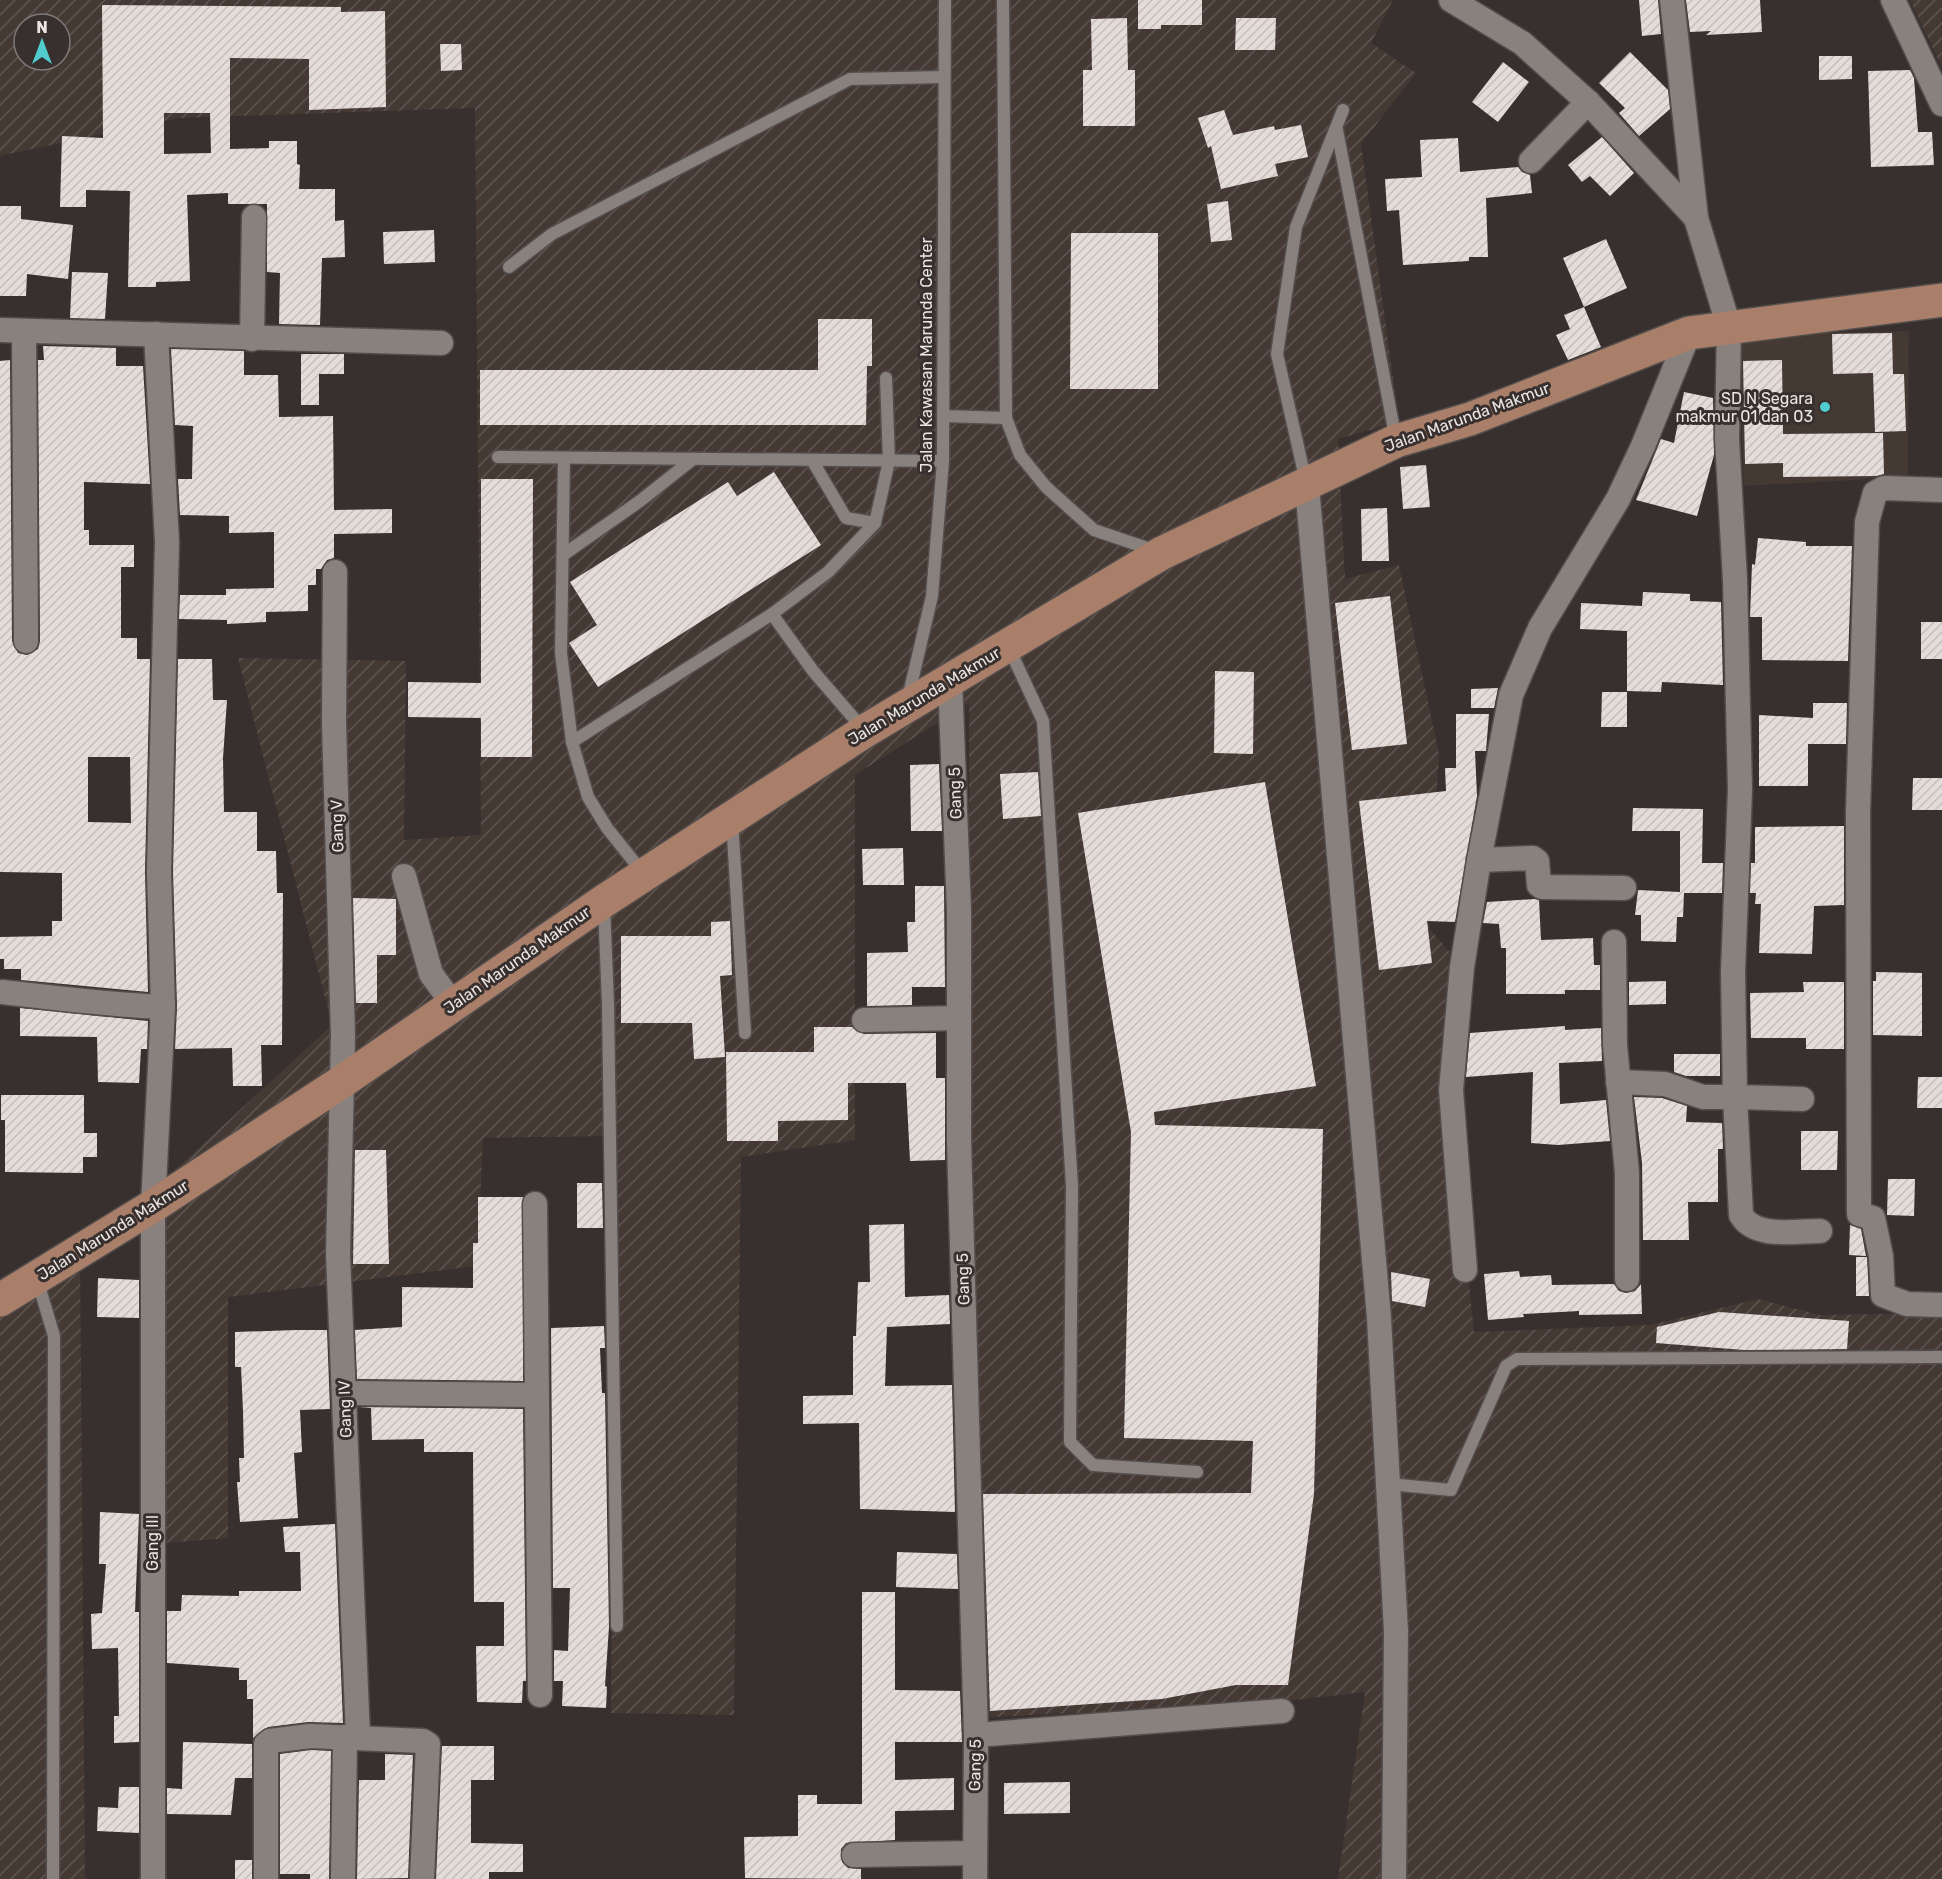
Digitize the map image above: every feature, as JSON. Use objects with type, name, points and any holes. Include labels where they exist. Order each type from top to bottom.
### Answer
[{"type":"main road","name":"Jalan Marunda Makmur","points":[[0,1300],[153,1206],[343,1081],[604,901],[865,730],[906,708],[1162,553],[1396,441],[1470,418],[1689,333],[1942,300]]},
{"type":"street","points":[[1452,0],[1522,43],[1588,102],[1696,218]]},
{"type":"street","points":[[1672,0],[1696,218],[1729,327],[1727,439],[1735,580],[1740,790],[1732,1034],[1741,1215],[1747,1225],[1762,1230],[1820,1231]]},
{"type":"street","points":[[1893,0],[1942,104]]},
{"type":"street","points":[[1531,161],[1588,102]]},
{"type":"street","points":[[252,339],[254,217]]},
{"type":"street","points":[[26,641],[12,331],[441,344]]},
{"type":"street","points":[[1465,1270],[1450,1090],[1462,968],[1479,860],[1511,695],[1540,628],[1618,499],[1643,446],[1689,333]]},
{"type":"street","name":"Gang III","points":[[153,1879],[153,1206],[163,1007],[159,872],[166,542],[156,334]]},
{"type":"street","points":[[1306,486],[1379,1318],[1396,1631],[1394,1879]]},
{"type":"street","points":[[1942,490],[1884,488],[1875,493],[1871,507],[1868,522],[1858,824],[1859,1214],[1872,1217],[1874,1221],[1881,1256],[1883,1295],[1907,1304],[1942,1305]]},
{"type":"street","name":"Gang V","points":[[335,572],[334,723],[343,1081]]},
{"type":"street","name":"Gang 5","points":[[950,680],[959,910],[959,1140],[976,1735],[975,1879]]},
{"type":"street","points":[[1479,860],[1533,858],[1537,861],[1539,885],[1542,887],[1624,888]]},
{"type":"street","points":[[404,876],[431,974],[453,1004]]},
{"type":"street","points":[[1614,942],[1615,1045],[1627,1173],[1627,1279]]},
{"type":"street","points":[[3,992],[93,1000],[108,1005],[163,1007]]},
{"type":"street","points":[[864,1020],[959,1018]]},
{"type":"street","name":"Gang IV","points":[[343,1081],[338,1254],[344,1393],[352,1737],[343,1879]]},
{"type":"street","points":[[1618,1082],[1665,1084],[1703,1097],[1802,1099]]},
{"type":"street","points":[[536,1204],[535,1395],[540,1695]]},
{"type":"street","points":[[344,1393],[535,1395]]},
{"type":"street","points":[[976,1735],[1282,1711]]},
{"type":"street","points":[[266,1879],[266,1744],[270,1741],[310,1736],[423,1741],[428,1744],[422,1879]]},
{"type":"street","points":[[854,1856],[974,1853]]},
{"type":"lane","name":"Jalan Kawasan Marunda Center","points":[[906,708],[932,596],[943,461],[945,0]]},
{"type":"lane","points":[[1003,0],[1006,418],[1020,455],[1046,487],[1094,530],[1162,553]]},
{"type":"lane","points":[[509,267],[552,234],[850,80],[944,77]]},
{"type":"lane","points":[[1306,486],[1277,354],[1296,227],[1343,110]]},
{"type":"lane","points":[[1337,128],[1396,441]]},
{"type":"lane","points":[[572,742],[772,614],[828,572],[875,523],[889,461],[886,378]]},
{"type":"lane","points":[[943,416],[1006,418]]},
{"type":"lane","points":[[498,458],[943,461]]},
{"type":"lane","points":[[564,458],[561,653],[572,742],[588,797],[607,828],[645,875]]},
{"type":"lane","points":[[562,555],[640,501],[693,459]]},
{"type":"lane","points":[[812,460],[846,518],[875,523]]},
{"type":"lane","points":[[772,614],[813,671],[865,730]]},
{"type":"lane","points":[[1007,645],[1043,721],[1072,1186],[1070,1442],[1093,1465],[1197,1472]]},
{"type":"lane","points":[[732,819],[745,1033]]},
{"type":"lane","points":[[604,901],[609,1004],[617,1626]]},
{"type":"lane","points":[[37,1277],[54,1336],[53,1879]]},
{"type":"lane","points":[[1389,1484],[1450,1490],[1506,1366],[1517,1359],[1942,1357]]},
{"type":"shaded area","points":[[0,0],[1393,0],[1371,43],[1416,73],[1361,144],[1399,422],[1338,439],[1345,579],[1399,565],[1439,754],[1429,928],[1455,958],[1449,1090],[1474,1332],[1650,1325],[1758,1299],[1820,1315],[1942,1313],[1942,1879],[1338,1879],[1365,1692],[1251,1705],[969,1718],[969,703],[855,775],[855,1140],[741,1157],[734,1715],[611,1713],[615,1136],[483,1138],[477,1266],[228,1297],[228,1538],[166,1543],[162,1182],[332,1025],[238,658],[406,661],[404,840],[481,835],[475,108],[178,118],[0,156]]},
{"type":"shaded area","points":[[1910,0],[1942,0],[1942,68]]},
{"type":"shaded area","name":"SD N Segara makmur 01 dan 03","points":[[1909,331],[1908,477],[1744,486],[1738,335]]},
{"type":"shaded area","points":[[80,1250],[85,1879],[0,1879],[0,1295]]},
{"type":"building","points":[[1138,0],[1202,0],[1202,25],[1161,25],[1161,29],[1138,29]]},
{"type":"building","points":[[1639,0],[1658,0],[1661,34],[1642,36]]},
{"type":"building","points":[[1686,0],[1760,0],[1762,32],[1706,35],[1711,31],[1690,32]]},
{"type":"building","points":[[102,5],[341,7],[341,12],[385,11],[386,107],[309,110],[309,59],[230,58],[230,149],[269,148],[269,141],[297,141],[297,164],[300,165],[299,189],[335,189],[335,221],[344,220],[345,257],[322,258],[320,325],[279,324],[280,273],[267,272],[267,204],[228,204],[228,193],[187,195],[190,281],[156,282],[156,287],[128,287],[130,191],[86,190],[86,207],[60,207],[62,136],[103,138]],"holes":[[[164,113],[210,113],[211,153],[164,154]]]},
{"type":"building","points":[[1127,18],[1128,70],[1135,70],[1135,126],[1083,126],[1083,70],[1092,70],[1091,19]]},
{"type":"building","points":[[1236,18],[1276,18],[1275,50],[1235,50]]},
{"type":"building","points":[[440,44],[461,44],[462,70],[441,71]]},
{"type":"building","points":[[1630,52],[1668,90],[1670,109],[1639,136],[1619,113],[1625,108],[1599,83]]},
{"type":"building","points":[[1819,56],[1852,56],[1852,79],[1819,80]]},
{"type":"building","points":[[1503,62],[1529,82],[1498,122],[1472,102]]},
{"type":"building","points":[[1910,70],[1914,78],[1918,132],[1932,132],[1934,165],[1871,167],[1868,71]]},
{"type":"building","points":[[1224,110],[1233,135],[1274,126],[1275,130],[1301,125],[1308,157],[1275,164],[1278,176],[1221,189],[1211,146],[1208,148],[1198,118]]},
{"type":"building","points":[[1602,137],[1634,173],[1610,196],[1590,176],[1582,182],[1568,165]]},
{"type":"building","points":[[1458,138],[1460,172],[1518,167],[1522,172],[1530,175],[1532,193],[1486,198],[1488,257],[1469,257],[1469,261],[1403,265],[1399,210],[1387,211],[1385,179],[1422,177],[1420,140]]},
{"type":"building","points":[[1228,201],[1232,240],[1211,242],[1207,204]]},
{"type":"building","points":[[0,206],[21,206],[21,219],[73,225],[68,279],[27,274],[26,296],[0,296]]},
{"type":"building","points":[[434,230],[435,262],[384,264],[383,232]]},
{"type":"building","points":[[1071,233],[1158,233],[1158,389],[1070,389]]},
{"type":"building","points":[[1606,239],[1627,288],[1584,307],[1563,258]]},
{"type":"building","points":[[72,272],[108,273],[105,319],[70,318]]},
{"type":"building","points":[[1584,307],[1601,347],[1568,360],[1556,335],[1570,329],[1564,315]]},
{"type":"building","points":[[818,319],[872,319],[872,366],[867,366],[866,425],[480,425],[480,370],[818,370]]},
{"type":"building","points":[[1892,333],[1893,374],[1904,374],[1906,431],[1875,432],[1873,373],[1833,374],[1832,334]]},
{"type":"building","points":[[43,346],[116,348],[116,366],[143,366],[150,484],[84,482],[84,530],[89,530],[89,545],[134,545],[134,567],[121,567],[121,638],[137,638],[137,659],[150,659],[145,872],[148,992],[21,980],[21,969],[4,969],[4,959],[0,959],[0,937],[52,936],[52,921],[62,921],[62,873],[0,872],[0,361],[10,360],[12,641],[18,653],[27,655],[38,649],[40,641],[38,360],[44,360]],"holes":[[[88,757],[130,757],[131,823],[88,822]]]},
{"type":"building","points":[[171,349],[244,351],[244,375],[278,375],[279,417],[333,416],[334,510],[392,509],[392,533],[334,534],[334,558],[327,560],[321,569],[316,569],[316,585],[308,585],[308,611],[266,612],[266,622],[227,624],[227,620],[179,619],[180,595],[226,595],[226,589],[274,588],[274,532],[229,533],[229,516],[180,515],[178,479],[192,479],[193,426],[175,425]]},
{"type":"building","points":[[301,354],[344,354],[344,374],[319,374],[319,405],[301,405]]},
{"type":"building","points":[[1782,360],[1783,434],[1883,433],[1884,474],[1783,477],[1783,463],[1745,464],[1743,361]]},
{"type":"building","points":[[1684,392],[1713,398],[1714,455],[1697,516],[1636,500],[1661,439],[1674,443]]},
{"type":"building","points":[[1426,465],[1430,507],[1403,509],[1400,467]]},
{"type":"building","points":[[774,472],[821,545],[598,687],[569,643],[597,625],[570,582],[728,482],[737,496]]},
{"type":"building","points":[[481,479],[533,479],[532,757],[481,757],[481,718],[408,717],[408,682],[481,683]]},
{"type":"building","points":[[1387,508],[1389,561],[1362,561],[1361,509]]},
{"type":"building","points":[[1758,538],[1806,542],[1806,546],[1852,546],[1848,661],[1762,660],[1762,617],[1750,617],[1752,564],[1755,565]]},
{"type":"building","points":[[1643,592],[1690,594],[1690,601],[1721,602],[1723,685],[1662,682],[1661,692],[1627,691],[1627,631],[1580,629],[1581,603],[1642,606]]},
{"type":"building","points":[[1390,596],[1407,744],[1352,750],[1335,603]]},
{"type":"building","points":[[1921,622],[1942,622],[1942,659],[1921,659]]},
{"type":"building","points":[[178,659],[212,659],[213,700],[227,700],[223,758],[224,812],[257,812],[257,851],[276,851],[277,893],[283,893],[282,1045],[261,1045],[262,1086],[233,1086],[232,1048],[175,1049],[177,1007],[173,872]]},
{"type":"building","points":[[1215,671],[1254,672],[1253,754],[1214,753]]},
{"type":"building","points":[[1498,688],[1494,708],[1471,708],[1471,689]]},
{"type":"building","points":[[1602,692],[1627,692],[1627,727],[1601,727]]},
{"type":"building","points":[[1813,703],[1847,703],[1846,744],[1808,744],[1808,786],[1759,786],[1759,715],[1813,718]]},
{"type":"building","points":[[1456,714],[1489,714],[1486,751],[1475,751],[1477,796],[1455,922],[1427,921],[1432,963],[1379,970],[1359,801],[1446,791],[1445,768],[1456,768]]},
{"type":"building","points":[[939,764],[942,831],[911,831],[910,765]]},
{"type":"building","points":[[1038,772],[1041,816],[1003,819],[1000,774]]},
{"type":"building","points":[[1913,778],[1942,778],[1942,810],[1912,810]]},
{"type":"building","points":[[1265,782],[1316,1086],[1154,1112],[1155,1125],[1323,1129],[1314,1494],[1288,1685],[1236,1685],[1162,1699],[990,1711],[983,1494],[1251,1493],[1253,1441],[1124,1438],[1131,1132],[1078,813]]},
{"type":"building","points":[[1633,808],[1703,809],[1702,863],[1723,863],[1722,893],[1684,893],[1683,917],[1677,917],[1676,942],[1641,941],[1641,915],[1635,915],[1638,890],[1680,892],[1680,831],[1632,831]]},
{"type":"building","points":[[1844,826],[1844,905],[1814,906],[1812,954],[1759,953],[1761,904],[1755,904],[1756,893],[1750,893],[1751,863],[1755,863],[1755,827]]},
{"type":"building","points":[[903,848],[904,885],[863,885],[862,849]]},
{"type":"building","points":[[915,886],[944,886],[945,987],[912,987],[912,1005],[867,1006],[867,953],[908,952],[907,922],[915,922]]},
{"type":"building","points":[[353,898],[396,899],[396,955],[377,955],[377,1003],[356,1003]]},
{"type":"building","points":[[1539,900],[1541,940],[1593,938],[1594,965],[1600,965],[1600,990],[1565,990],[1565,994],[1506,994],[1506,948],[1501,948],[1499,924],[1483,923],[1487,902]]},
{"type":"building","points":[[730,921],[732,975],[720,976],[725,1057],[694,1059],[692,1023],[621,1023],[621,936],[711,936],[711,922]]},
{"type":"building","points":[[1876,972],[1922,973],[1922,1036],[1873,1035],[1873,981],[1876,981]]},
{"type":"building","points":[[1666,981],[1666,1004],[1629,1005],[1629,982]]},
{"type":"building","points":[[1803,982],[1844,982],[1844,1049],[1806,1049],[1806,1038],[1751,1038],[1750,993],[1804,992]]},
{"type":"building","points":[[20,1008],[148,1021],[147,1049],[141,1049],[139,1083],[98,1082],[97,1037],[20,1036]]},
{"type":"building","points":[[1565,1026],[1565,1030],[1601,1028],[1602,1061],[1559,1063],[1560,1104],[1606,1100],[1610,1141],[1558,1145],[1531,1143],[1533,1072],[1466,1077],[1470,1033]]},
{"type":"building","points":[[814,1027],[852,1027],[864,1034],[936,1033],[936,1078],[945,1078],[945,1160],[910,1161],[906,1083],[848,1083],[848,1120],[778,1121],[778,1141],[727,1141],[726,1052],[814,1052]]},
{"type":"building","points":[[1674,1054],[1720,1054],[1720,1076],[1686,1076],[1674,1072]]},
{"type":"building","points":[[1918,1077],[1942,1077],[1942,1108],[1917,1108]]},
{"type":"building","points":[[1,1095],[84,1095],[84,1133],[97,1133],[97,1157],[83,1157],[83,1173],[5,1172],[5,1120],[1,1120]]},
{"type":"building","points":[[1634,1097],[1662,1098],[1687,1106],[1686,1122],[1722,1123],[1723,1149],[1718,1149],[1718,1202],[1688,1202],[1689,1240],[1643,1240],[1642,1163]]},
{"type":"building","points":[[1801,1131],[1838,1131],[1837,1170],[1801,1170]]},
{"type":"building","points":[[355,1150],[386,1150],[389,1264],[353,1264]]},
{"type":"building","points":[[1888,1179],[1915,1179],[1914,1216],[1887,1215]]},
{"type":"building","points":[[577,1183],[602,1183],[603,1228],[577,1228]]},
{"type":"building","points":[[478,1197],[523,1197],[523,1381],[357,1379],[355,1330],[402,1327],[402,1287],[473,1288],[473,1243],[478,1243]]},
{"type":"building","points":[[904,1224],[905,1297],[949,1295],[950,1324],[887,1327],[885,1386],[952,1385],[955,1512],[860,1509],[859,1423],[803,1424],[803,1396],[853,1395],[853,1336],[856,1336],[858,1282],[870,1282],[869,1225]]},
{"type":"building","points":[[1850,1225],[1861,1229],[1866,1256],[1849,1255]]},
{"type":"building","points":[[1856,1257],[1867,1257],[1869,1296],[1856,1296]]},
{"type":"building","points":[[1519,1271],[1520,1277],[1551,1275],[1552,1285],[1614,1284],[1619,1291],[1626,1293],[1635,1291],[1641,1284],[1642,1314],[1579,1315],[1579,1311],[1523,1314],[1524,1317],[1488,1320],[1484,1274]]},
{"type":"building","points":[[1391,1272],[1430,1279],[1425,1307],[1392,1301]]},
{"type":"building","points":[[98,1278],[139,1280],[139,1318],[97,1317]]},
{"type":"building","points":[[1719,1312],[1849,1321],[1847,1349],[1744,1350],[1656,1343],[1657,1327]]},
{"type":"building","points":[[604,1326],[605,1348],[600,1348],[602,1393],[605,1393],[609,1627],[605,1686],[607,1687],[606,1708],[562,1706],[563,1681],[554,1681],[554,1650],[568,1651],[570,1588],[553,1588],[551,1328]]},
{"type":"building","points":[[327,1330],[330,1409],[300,1410],[302,1452],[294,1453],[298,1518],[240,1522],[237,1482],[240,1482],[239,1458],[244,1458],[243,1411],[241,1367],[235,1367],[235,1332]]},
{"type":"building","points":[[359,1407],[523,1409],[526,1681],[523,1681],[522,1703],[477,1702],[476,1646],[504,1646],[504,1602],[474,1602],[473,1452],[424,1452],[424,1439],[372,1440],[371,1408]]},
{"type":"building","points":[[100,1512],[139,1514],[135,1612],[139,1612],[139,1742],[114,1743],[114,1716],[119,1716],[118,1648],[92,1649],[91,1614],[102,1613],[106,1564],[99,1564]]},
{"type":"building","points":[[335,1524],[343,1723],[308,1722],[268,1727],[253,1738],[253,1699],[247,1699],[247,1680],[239,1680],[239,1668],[167,1663],[167,1611],[181,1611],[182,1595],[239,1596],[239,1591],[301,1591],[300,1552],[285,1552],[283,1527]]},
{"type":"building","points":[[897,1552],[957,1554],[958,1589],[896,1587]]},
{"type":"building","points":[[862,1592],[895,1592],[895,1690],[960,1691],[962,1742],[895,1742],[895,1780],[954,1778],[954,1810],[895,1811],[895,1840],[846,1843],[841,1849],[842,1862],[848,1868],[861,1869],[861,1879],[745,1878],[744,1837],[798,1836],[798,1795],[817,1795],[817,1804],[862,1804]]},
{"type":"building","points":[[183,1742],[252,1744],[252,1778],[235,1778],[231,1815],[167,1814],[167,1788],[182,1789]]},
{"type":"building","points":[[442,1746],[494,1746],[494,1780],[471,1780],[471,1843],[523,1844],[523,1872],[489,1872],[489,1879],[436,1879]]},
{"type":"building","points":[[311,1750],[331,1751],[329,1879],[310,1879],[310,1874],[280,1874],[280,1754]]},
{"type":"building","points":[[385,1754],[413,1755],[408,1878],[357,1879],[359,1780],[385,1780]]},
{"type":"building","points":[[1070,1782],[1070,1813],[1004,1814],[1004,1783]]},
{"type":"building","points":[[119,1787],[139,1787],[139,1833],[97,1831],[98,1807],[118,1808]]},
{"type":"building","points":[[235,1860],[252,1860],[252,1879],[235,1879]]},
{"type":"place","name":"SD N Segara makmur 01 dan 03","points":[[1825,407]]}]
